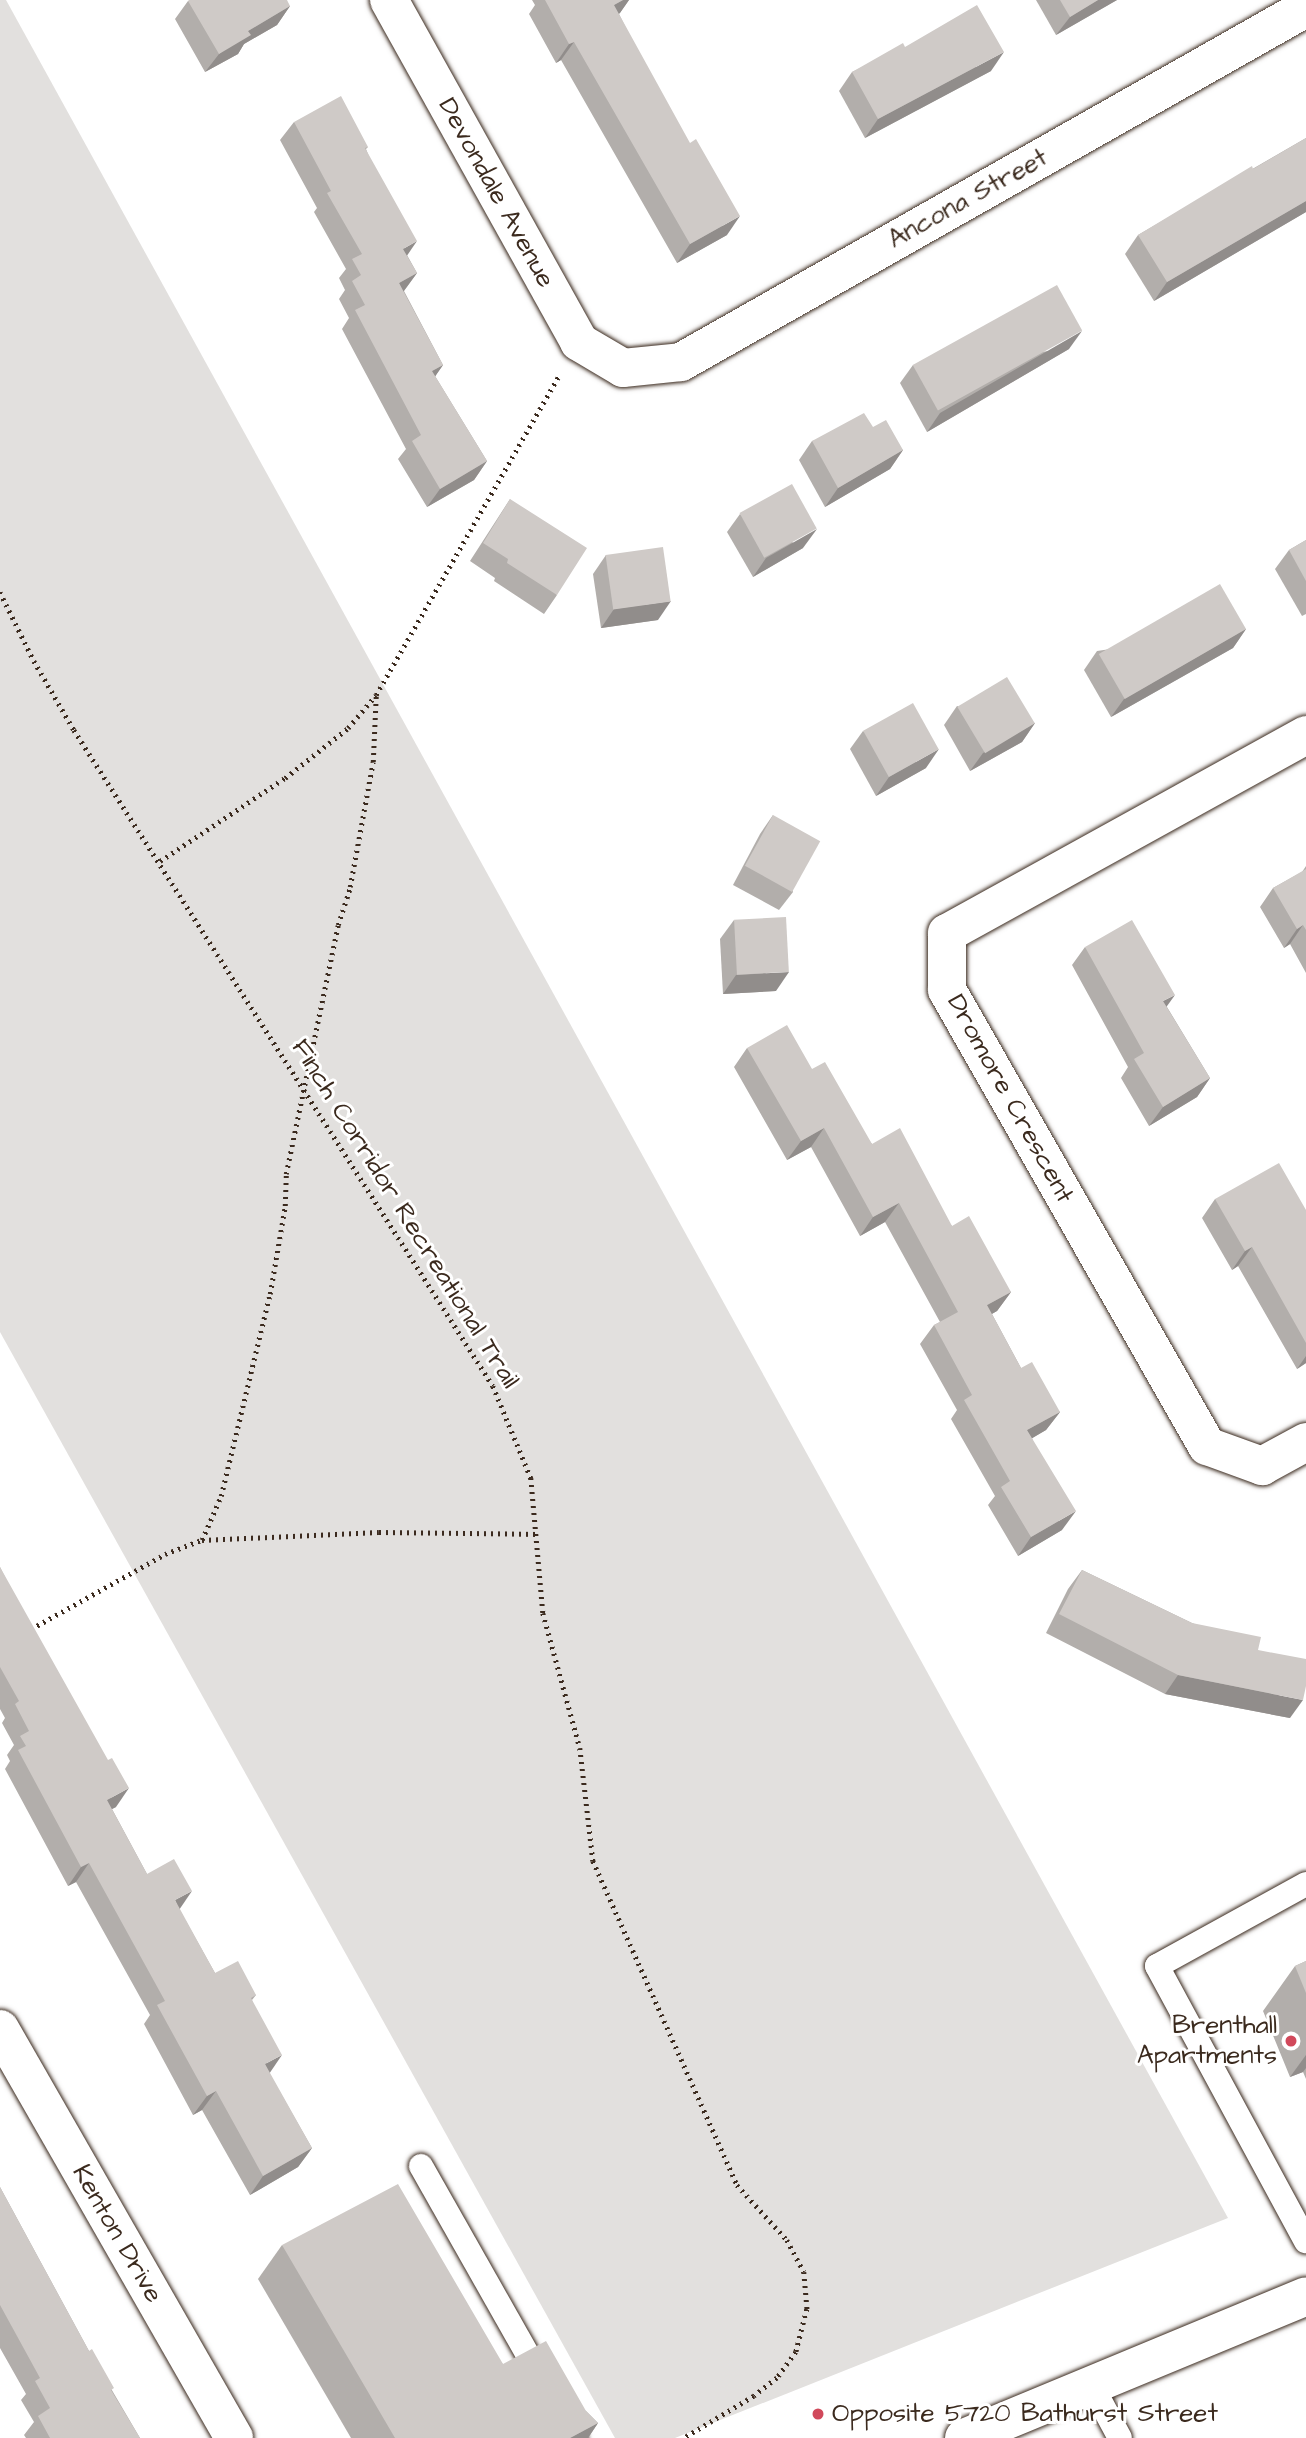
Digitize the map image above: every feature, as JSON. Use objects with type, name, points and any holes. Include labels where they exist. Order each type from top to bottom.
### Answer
[{"type":"street","name":"Devondale Avenue","points":[[389,0],[579,342]]},
{"type":"street","name":"Ancona Street","points":[[579,342],[623,368],[681,362],[1306,8]]},
{"type":"street","name":"Dromore Crescent","points":[[1306,735],[947,933],[947,990],[1207,1446],[1262,1466],[1306,1442]]},
{"type":"street","name":"Kenton Drive","points":[[0,2029],[234,2438]]},
{"type":"street","points":[[964,2438],[1306,2296]]},
{"type":"lane","points":[[1306,1884],[1157,1966],[1306,2241]]},
{"type":"lane","points":[[421,2166],[575,2438]]},
{"type":"lane","points":[[1091,2384],[1120,2438]]},
{"type":"path","points":[[160,860],[285,778],[348,728],[376,695],[579,342]]},
{"type":"path","name":"Finch Corridor Recreational Trail","points":[[0,592],[34,661],[74,730],[160,860],[493,1386],[531,1478],[543,1613],[580,1748],[593,1861],[737,2185],[786,2240],[804,2272],[807,2309],[796,2352],[777,2378],[754,2396],[684,2438]]},
{"type":"path","points":[[202,1540],[222,1496],[270,1294],[285,1206],[286,1174],[338,925],[351,887],[373,762],[376,695]]},
{"type":"path","points":[[24,1633],[165,1553],[202,1540],[379,1532],[537,1534]]},
{"type":"shaded area","points":[[0,0],[6,0],[1228,2218],[675,2438],[615,2438],[0,1332]]},
{"type":"building","points":[[189,0],[287,0],[290,6],[248,31],[251,35],[219,54]]},
{"type":"building","points":[[545,0],[623,0],[614,5],[690,143],[696,139],[740,216],[690,244],[574,42],[569,44]]},
{"type":"building","points":[[1060,0],[1098,0],[1070,17]]},
{"type":"building","points":[[977,5],[1004,52],[878,119],[852,72],[903,43],[905,47]]},
{"type":"building","points":[[341,96],[368,147],[365,148],[417,241],[403,249],[417,273],[399,283],[443,365],[432,371],[487,461],[440,489],[412,441],[421,435],[355,310],[365,305],[352,281],[361,275],[352,259],[362,254],[327,193],[331,191],[294,122]]},
{"type":"building","points":[[1306,138],[1306,201],[1167,282],[1138,235],[1252,166],[1253,169]]},
{"type":"building","points":[[1057,285],[1082,330],[938,410],[913,365]]},
{"type":"building","points":[[864,413],[873,427],[886,420],[903,450],[838,488],[812,441]]},
{"type":"building","points":[[792,484],[817,529],[764,558],[740,513]]},
{"type":"building","points":[[510,499],[587,548],[557,595],[507,563],[508,559],[483,543]]},
{"type":"building","points":[[1306,540],[1306,581],[1289,550]]},
{"type":"building","points":[[663,547],[671,601],[613,610],[606,555]]},
{"type":"building","points":[[1220,584],[1246,629],[1125,699],[1099,654]]},
{"type":"building","points":[[1007,677],[1035,723],[985,753],[957,707]]},
{"type":"building","points":[[913,703],[939,749],[889,777],[863,731]]},
{"type":"building","points":[[773,815],[820,841],[792,892],[745,866]]},
{"type":"building","points":[[1306,869],[1306,930],[1303,925],[1297,929],[1273,888]]},
{"type":"building","points":[[786,917],[789,972],[737,975],[734,920]]},
{"type":"building","points":[[1132,920],[1175,995],[1163,1001],[1210,1078],[1163,1107],[1134,1059],[1144,1053],[1085,947]]},
{"type":"building","points":[[787,1025],[812,1069],[825,1062],[872,1144],[900,1128],[952,1226],[969,1216],[1011,1292],[987,1305],[1021,1368],[1032,1362],[1060,1412],[1027,1430],[1076,1511],[1031,1537],[1001,1487],[1010,1481],[964,1400],[972,1395],[934,1325],[958,1312],[899,1203],[873,1217],[824,1128],[801,1141],[747,1048]]},
{"type":"building","points":[[1279,1163],[1306,1210],[1306,1343],[1252,1247],[1245,1251],[1215,1199]]},
{"type":"building","points":[[0,1567],[108,1760],[112,1758],[129,1788],[107,1800],[147,1874],[174,1859],[192,1891],[175,1900],[215,1973],[238,1961],[256,1995],[251,1998],[282,2055],[265,2064],[312,2148],[263,2176],[216,2091],[207,2096],[157,2005],[165,2001],[89,1863],[81,1867],[18,1750],[26,1746],[20,1736],[29,1731],[15,1704],[19,1701],[0,1667]]},
{"type":"building","points":[[1082,1570],[1192,1623],[1261,1637],[1258,1650],[1306,1659],[1303,1700],[1178,1675],[1059,1614]]},
{"type":"building","points":[[1306,1961],[1306,1993],[1295,1966]]},
{"type":"building","points":[[398,2184],[503,2364],[546,2341],[586,2411],[598,2423],[570,2438],[395,2438],[282,2245]]},
{"type":"building","points":[[0,2187],[89,2351],[92,2349],[114,2388],[111,2390],[140,2438],[50,2438],[38,2416],[50,2408],[35,2381],[40,2378],[0,2305]]},
{"type":"place","name":"Brenthall Apartments","points":[[1291,2041]]},
{"type":"place","name":"Opposite 5720 Bathurst Street","points":[[818,2414]]}]
